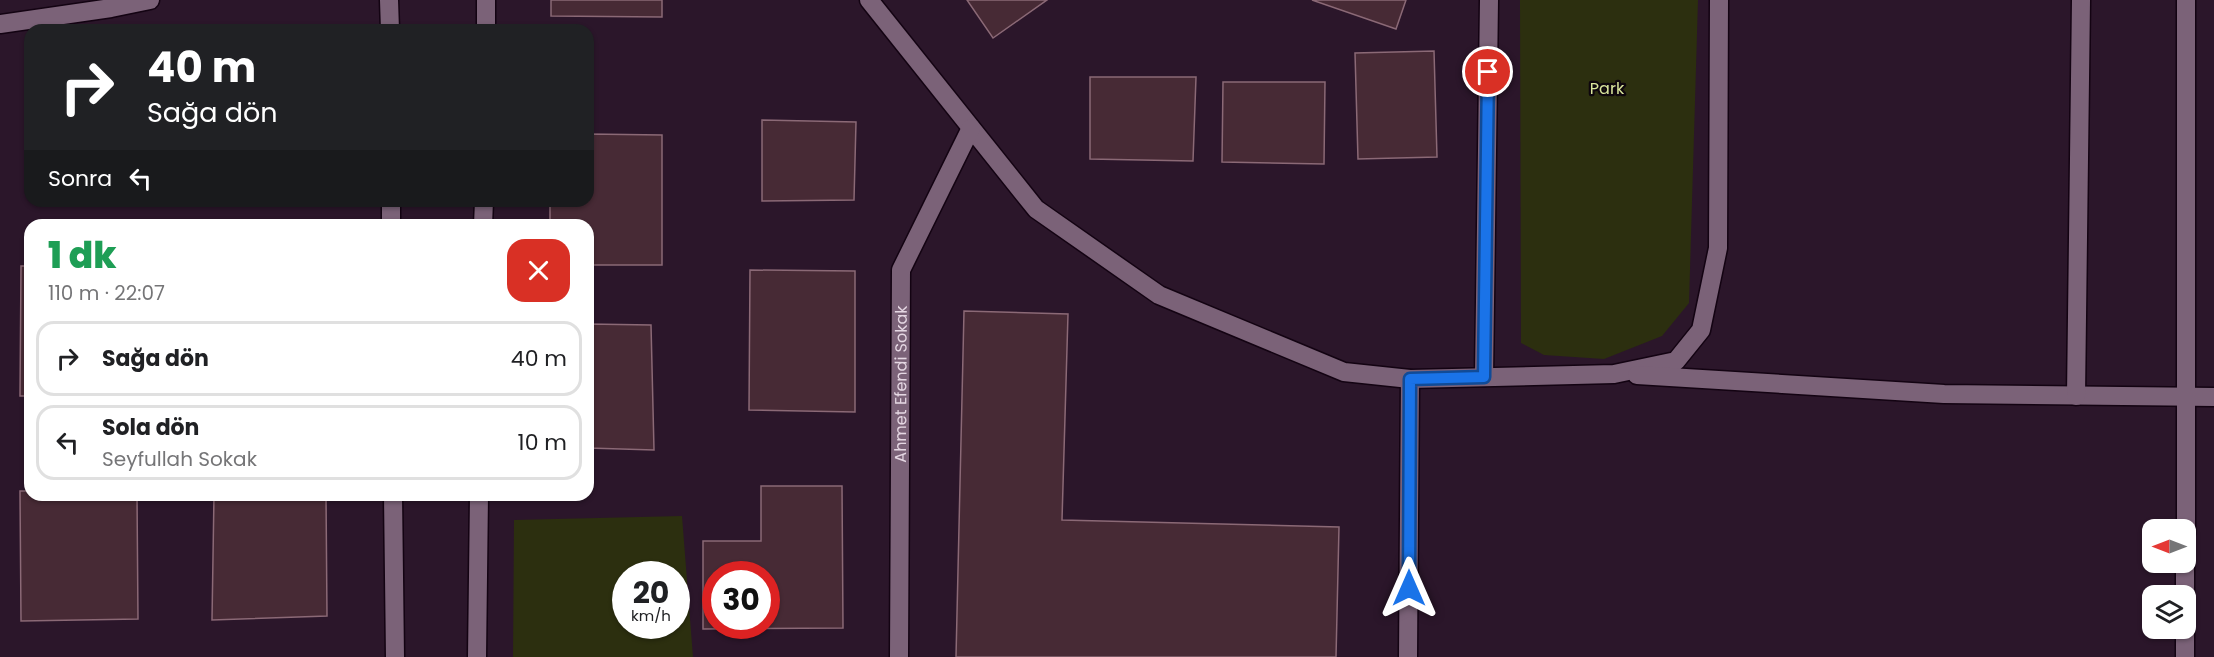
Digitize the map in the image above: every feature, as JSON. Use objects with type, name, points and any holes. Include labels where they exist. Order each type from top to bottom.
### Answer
[{"type":"street","points":[[0,24],[150,0]]},
{"type":"street","points":[[389,0],[390,24]]},
{"type":"street","points":[[486,0],[486,24]]},
{"type":"street","points":[[869,0],[1036,209],[1159,295],[1344,372],[1410,379],[1614,374],[1944,394],[2214,397]]},
{"type":"street","points":[[1484,377],[1489,0]]},
{"type":"street","points":[[1614,374],[1676,361],[1701,330],[1718,248],[1719,0]]},
{"type":"street","points":[[2076,396],[2081,0]]},
{"type":"street","points":[[2186,0],[2186,519]]},
{"type":"street","name":"Ahmet Efendi Sokak","points":[[899,657],[902,270],[971,128]]},
{"type":"street","points":[[1408,657],[1410,379]]},
{"type":"street","points":[[393,501],[395,657]]},
{"type":"street","points":[[477,657],[479,501]]},
{"type":"street","points":[[2185,639],[2185,657]]},
{"type":"green space","name":"Park","points":[[1520,0],[1698,0],[1689,303],[1662,336],[1604,359],[1544,355],[1521,343]]},
{"type":"green space","points":[[682,516],[686,561],[612,561],[612,639],[690,639],[690,619],[693,657],[513,657],[514,520]]},
{"type":"building","points":[[551,0],[662,0],[662,17],[551,16]]},
{"type":"building","points":[[967,0],[1047,0],[993,38]]},
{"type":"building","points":[[1312,0],[1406,0],[1396,29]]},
{"type":"building","points":[[1434,51],[1437,157],[1358,159],[1355,53]]},
{"type":"building","points":[[1090,77],[1196,77],[1193,161],[1090,159]]},
{"type":"building","points":[[1223,82],[1325,82],[1324,164],[1222,162]]},
{"type":"building","points":[[762,120],[856,122],[854,200],[762,201]]},
{"type":"building","points":[[594,134],[662,135],[662,265],[594,265],[594,219],[550,219],[550,207],[594,207]]},
{"type":"building","points":[[21,266],[24,266],[24,396],[20,396]]},
{"type":"building","points":[[750,270],[855,271],[855,412],[749,410]]},
{"type":"building","points":[[964,311],[1068,314],[1062,520],[1339,527],[1336,657],[956,657]]},
{"type":"building","points":[[594,324],[651,325],[654,450],[594,448]]},
{"type":"building","points":[[761,486],[842,486],[843,628],[780,628],[780,561],[703,561],[703,541],[761,541]]},
{"type":"building","points":[[20,491],[24,491],[24,501],[137,501],[138,619],[21,621]]},
{"type":"building","points":[[214,501],[326,501],[327,616],[212,620]]},
{"type":"route","points":[[1409,588],[1410,379],[1484,377],[1488,72]]}]
